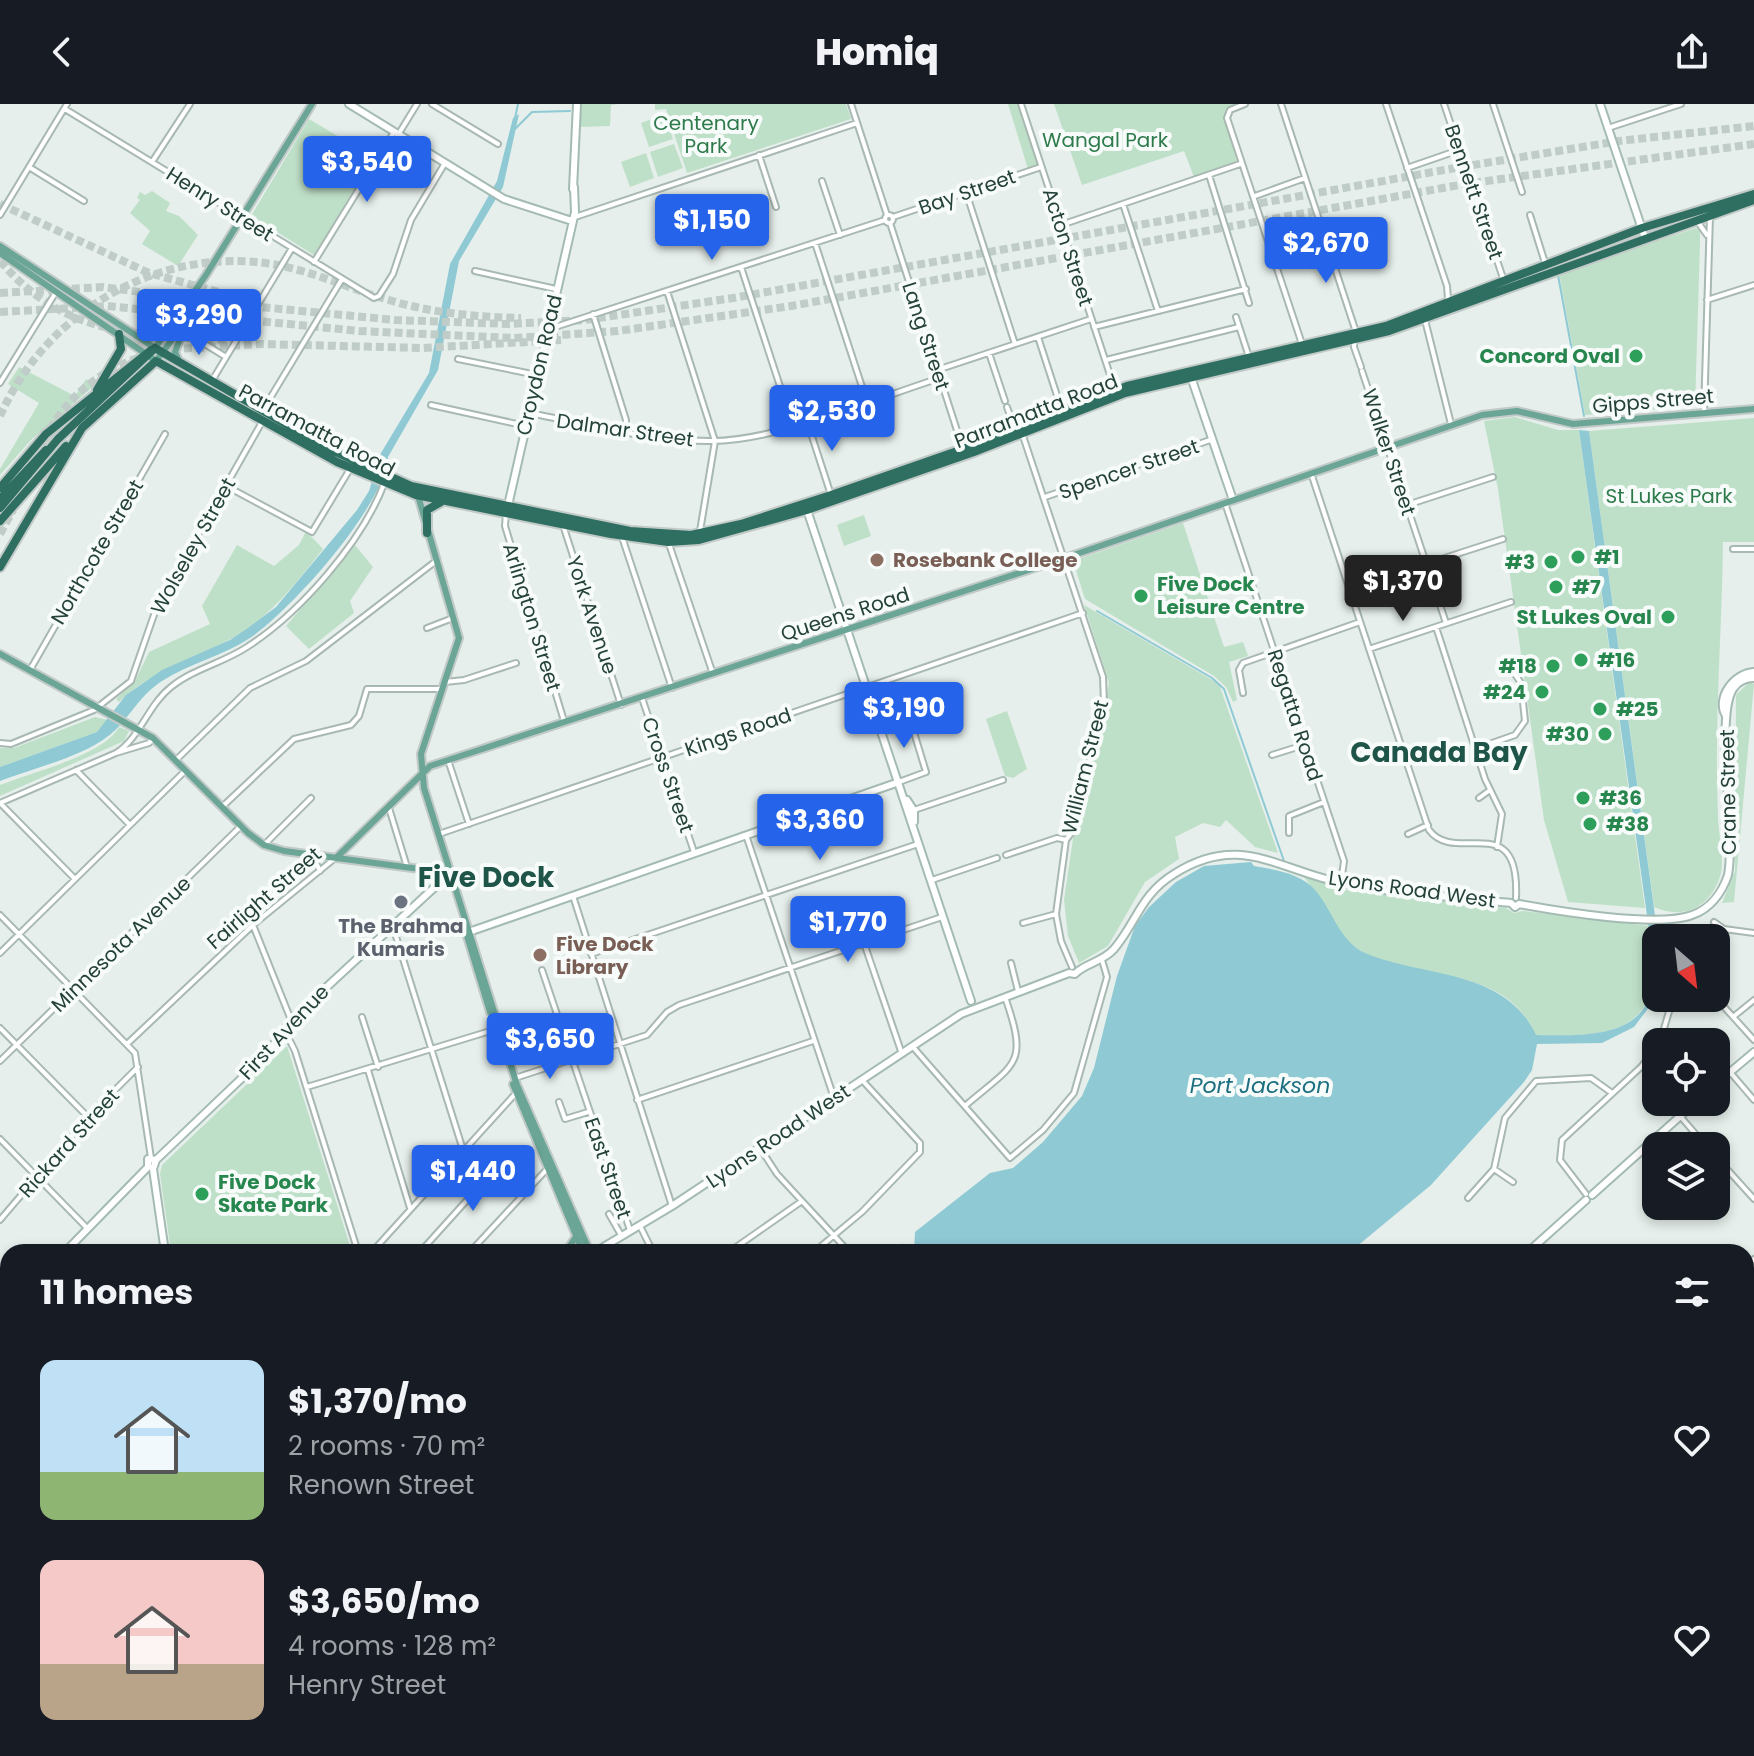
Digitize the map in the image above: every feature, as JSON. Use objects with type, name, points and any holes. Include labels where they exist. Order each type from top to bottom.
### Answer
[{"type":"highway","name":"Parramatta Road","points":[[417,492],[621,535],[668,542],[718,537],[1125,393],[1424,318],[1642,228],[1754,194]]},
{"type":"highway","name":"Parramatta Road","points":[[1585,254],[1645,238],[1754,200]]},
{"type":"highway","name":"Parramatta Road","points":[[161,354],[175,373],[364,471],[442,502],[660,535],[700,533],[806,507],[831,495],[1018,432],[1115,390],[1249,357],[1354,338],[1504,281],[1547,268]]},
{"type":"highway","points":[[94,393],[121,349],[119,334]]},
{"type":"highway","name":"Parramatta Road","points":[[161,354],[211,381],[350,469],[364,471]]},
{"type":"highway","points":[[0,488],[46,434],[94,393],[161,354]]},
{"type":"highway","points":[[0,521],[82,428],[161,354]]},
{"type":"highway","points":[[0,499],[58,439],[161,354]]},
{"type":"highway","points":[[0,567],[82,428]]},
{"type":"highway","points":[[0,508],[58,439]]},
{"type":"highway","points":[[427,533],[427,510],[442,502]]},
{"type":"main road","points":[[161,354],[197,287],[312,104]]},
{"type":"main road","points":[[349,104],[504,199],[572,219]]},
{"type":"main road","name":"Croydon Road","points":[[506,510],[572,219],[575,104]]},
{"type":"main road","points":[[1600,104],[1645,238]]},
{"type":"main road","name":"Parramatta Road","points":[[0,246],[161,354]]},
{"type":"main road","name":"Parramatta Road","points":[[0,253],[119,334],[161,354]]},
{"type":"main road","points":[[161,354],[180,329],[197,287]]},
{"type":"main road","points":[[161,354],[175,352],[181,336],[180,329]]},
{"type":"main road","points":[[1191,377],[1233,500]]},
{"type":"main road","name":"Gipps Street","points":[[1555,421],[1584,423],[1754,409]]},
{"type":"main road","name":"Queens Road","points":[[421,775],[430,766],[1065,558],[1451,425],[1507,410],[1555,421]]},
{"type":"main road","points":[[417,492],[427,533],[456,618],[459,645],[423,744],[421,775],[516,1093],[549,1167],[589,1244]]},
{"type":"main road","points":[[806,507],[974,1004]]},
{"type":"main road","points":[[0,654],[153,738],[264,845],[312,855],[450,873]]},
{"type":"main road","name":"Crane Street","points":[[1660,920],[1682,919],[1703,910],[1716,898],[1728,875],[1726,716],[1733,688],[1754,675]]},
{"type":"main road","name":"Fairlight Street","points":[[336,858],[421,775]]},
{"type":"main road","points":[[468,932],[899,782]]},
{"type":"main road","name":"Lyons Road West","points":[[606,1244],[672,1206],[974,1004],[1102,960],[1121,939],[1142,902],[1175,873],[1206,859],[1230,854],[1280,862],[1341,883],[1660,920]]},
{"type":"main road","name":"First Avenue","points":[[154,1159],[266,1055],[291,1020],[450,873]]},
{"type":"main road","points":[[498,1029],[579,1244]]},
{"type":"main road","points":[[1730,1072],[1754,1052]]},
{"type":"main road","points":[[1537,1244],[1680,1116]]},
{"type":"main road","points":[[72,1244],[150,1168],[154,1159]]},
{"type":"main road","points":[[150,1168],[164,1244]]},
{"type":"main road","points":[[571,1244],[576,1237]]},
{"type":"street","points":[[152,162],[190,104]]},
{"type":"street","points":[[314,262],[417,104]]},
{"type":"street","points":[[432,104],[498,144]]},
{"type":"street","name":"Lang Street","points":[[851,104],[963,449]]},
{"type":"street","name":"Acton Street","points":[[1021,104],[1115,390]]},
{"type":"street","points":[[1245,104],[1230,110],[1227,116],[1240,163],[1303,346]]},
{"type":"street","name":"Walker Street","points":[[1281,104],[1361,369],[1446,623]]},
{"type":"street","points":[[1386,104],[1447,286],[1448,302]]},
{"type":"street","name":"Bennett Street","points":[[1444,104],[1504,281]]},
{"type":"street","points":[[1493,104],[1522,192]]},
{"type":"street","points":[[1657,104],[1660,111]]},
{"type":"street","points":[[1608,128],[1681,104]]},
{"type":"street","points":[[0,215],[66,106]]},
{"type":"street","name":"Henry Street","points":[[66,106],[376,298],[393,274],[411,220],[445,163]]},
{"type":"street","points":[[572,219],[857,123]]},
{"type":"street","points":[[1407,168],[1459,150]]},
{"type":"street","points":[[759,155],[776,207]]},
{"type":"street","points":[[1061,225],[1240,163]]},
{"type":"street","points":[[29,167],[84,201]]},
{"type":"street","name":"Bay Street","points":[[547,329],[1041,167]]},
{"type":"street","points":[[1209,175],[1249,303]]},
{"type":"street","points":[[1254,197],[1305,178]]},
{"type":"street","points":[[822,181],[840,235]]},
{"type":"street","points":[[966,192],[1015,344]]},
{"type":"street","points":[[1123,204],[1158,311]]},
{"type":"street","points":[[1530,215],[1547,268]]},
{"type":"street","points":[[1704,413],[1707,235],[1710,216]]},
{"type":"street","points":[[1697,221],[1707,235]]},
{"type":"street","points":[[815,243],[867,402]]},
{"type":"street","points":[[211,381],[292,248]]},
{"type":"street","points":[[741,267],[793,426]]},
{"type":"street","points":[[475,271],[556,289]]},
{"type":"street","name":"Wolseley Street","points":[[2,744],[98,708],[133,678],[156,609],[342,279]]},
{"type":"street","points":[[1706,300],[1754,285]]},
{"type":"street","points":[[1447,286],[1458,298]]},
{"type":"street","points":[[1094,327],[1246,289]]},
{"type":"street","points":[[667,291],[715,441],[700,533]]},
{"type":"street","points":[[0,383],[56,292]]},
{"type":"street","points":[[593,314],[626,420],[626,433]]},
{"type":"street","points":[[1236,317],[1249,357]]},
{"type":"street","points":[[1424,318],[1451,425]]},
{"type":"street","points":[[937,370],[1092,319]]},
{"type":"street","points":[[1105,360],[1239,327]]},
{"type":"street","points":[[180,329],[226,357]]},
{"type":"street","points":[[1038,336],[1062,411]]},
{"type":"street","name":"William Street","points":[[989,353],[1044,498],[1101,667],[1104,704],[1072,832],[1066,840],[1056,914],[1063,946],[1073,970]]},
{"type":"street","points":[[458,359],[537,375]]},
{"type":"street","name":"Dalmar Street","points":[[528,415],[626,433],[715,441],[793,426],[940,378]]},
{"type":"street","points":[[431,405],[526,426]]},
{"type":"street","points":[[807,421],[831,495]]},
{"type":"street","name":"Northcote Street","points":[[30,670],[165,434]]},
{"type":"street","name":"Spencer Street","points":[[1044,498],[1213,439]]},
{"type":"street","points":[[226,486],[312,532],[350,469]]},
{"type":"street","points":[[1311,473],[1428,825],[1440,838],[1497,847],[1516,867],[1515,902]]},
{"type":"street","points":[[1407,505],[1493,477]]},
{"type":"street","points":[[116,753],[156,701],[175,684],[244,650],[289,616],[363,527],[383,480]]},
{"type":"street","name":"Regatta Road","points":[[1225,503],[1344,861],[1341,883]]},
{"type":"street","name":"Arlington Street","points":[[506,510],[505,526],[564,721]]},
{"type":"street","name":"York Avenue","points":[[563,525],[621,705]]},
{"type":"street","points":[[621,535],[672,688]]},
{"type":"street","points":[[1426,564],[1503,539]]},
{"type":"street","points":[[668,542],[713,674]]},
{"type":"street","points":[[1733,549],[1754,549]]},
{"type":"street","points":[[176,760],[250,688],[306,661],[437,560]]},
{"type":"street","points":[[1369,649],[1511,602]]},
{"type":"street","name":"Kings Road","points":[[437,834],[1083,613]]},
{"type":"street","points":[[427,628],[456,618]]},
{"type":"street","points":[[1243,693],[1240,664],[1360,622]]},
{"type":"street","points":[[1436,627],[1475,749],[1502,814],[1497,847]]},
{"type":"street","points":[[222,807],[294,739],[344,728],[356,721],[367,689],[444,686],[516,663]]},
{"type":"street","points":[[1475,749],[1515,735],[1525,721],[1521,683],[1510,667]]},
{"type":"street","name":"Cross Street","points":[[642,698],[694,852]]},
{"type":"street","points":[[899,782],[926,772],[912,726]]},
{"type":"street","points":[[75,879],[0,803],[116,753],[149,743],[153,738]]},
{"type":"street","points":[[1272,755],[1304,745]]},
{"type":"street","points":[[448,760],[469,824]]},
{"type":"street","points":[[76,770],[130,825]]},
{"type":"street","points":[[0,953],[186,770]]},
{"type":"street","points":[[911,811],[1003,780]]},
{"type":"street","points":[[1479,798],[1490,790]]},
{"type":"street","points":[[264,845],[311,798]]},
{"type":"street","points":[[1289,833],[1289,816],[1324,802]]},
{"type":"street","points":[[389,808],[407,867]]},
{"type":"street","points":[[1408,834],[1428,825]]},
{"type":"street","name":"Minnesota Avenue","points":[[0,1061],[241,826]]},
{"type":"street","points":[[746,835],[834,1098]]},
{"type":"street","points":[[1006,855],[1057,838],[1066,840]]},
{"type":"street","points":[[591,954],[920,843]]},
{"type":"street","points":[[312,855],[320,873]]},
{"type":"street","name":"Fairlight Street","points":[[127,1044],[253,925],[336,858]]},
{"type":"street","points":[[932,880],[997,858]]},
{"type":"street","points":[[573,896],[672,1206]]},
{"type":"street","points":[[1023,923],[1056,914]]},
{"type":"street","points":[[0,915],[135,1053],[154,1159]]},
{"type":"street","points":[[515,1078],[650,1034],[662,1017],[679,1005],[944,916]]},
{"type":"street","points":[[1714,922],[1724,929],[1754,933]]},
{"type":"street","points":[[253,925],[291,1020]]},
{"type":"street","points":[[393,926],[463,1150]]},
{"type":"street","points":[[864,943],[902,1054]]},
{"type":"street","points":[[913,1047],[1010,1158],[1043,1130],[1074,1093],[1107,977],[1102,960]]},
{"type":"street","points":[[1011,963],[1018,991]]},
{"type":"street","name":"East Street","points":[[542,970],[630,1230]]},
{"type":"street","points":[[965,1106],[1007,1069],[1017,1053],[1016,1025],[1004,996]]},
{"type":"street","points":[[1733,1017],[1754,1000]]},
{"type":"street","points":[[1729,1012],[1754,1040]]},
{"type":"street","points":[[362,1017],[378,1067]]},
{"type":"street","points":[[0,1028],[88,1117]]},
{"type":"street","points":[[283,1029],[291,1038],[356,1244]]},
{"type":"street","points":[[307,1088],[498,1029]]},
{"type":"street","points":[[637,1100],[814,1041]]},
{"type":"street","points":[[1588,1196],[1563,1167],[1560,1146],[1566,1133],[1642,1062]]},
{"type":"street","name":"Rickard Street","points":[[0,1220],[88,1117],[138,1067]]},
{"type":"street","points":[[368,1070],[410,1208]]},
{"type":"street","points":[[1730,1072],[1754,1100]]},
{"type":"street","points":[[1468,1198],[1494,1169],[1505,1118],[1536,1081],[1591,1078],[1612,1093]]},
{"type":"street","points":[[822,1244],[862,1212],[921,1148],[862,1080]]},
{"type":"street","points":[[381,1244],[516,1093]]},
{"type":"street","points":[[559,1102],[565,1119],[588,1112]]},
{"type":"street","points":[[1680,1116],[1694,1132]]},
{"type":"street","points":[[0,1139],[87,1228]]},
{"type":"street","points":[[759,1148],[841,1244]]},
{"type":"street","points":[[427,1244],[504,1159]]},
{"type":"street","points":[[477,1244],[549,1167]]},
{"type":"street","points":[[1494,1169],[1513,1182]]},
{"type":"street","points":[[1730,1172],[1754,1199]]},
{"type":"street","points":[[740,1244],[802,1201]]},
{"type":"street","points":[[609,1214],[621,1235]]},
{"type":"street","points":[[638,1225],[647,1233],[650,1244]]},
{"type":"green space","points":[[581,104],[619,104],[611,105],[610,126],[580,127]]},
{"type":"green space","name":"Centenary Park","points":[[655,104],[846,104],[851,119],[687,173],[666,109],[655,110]]},
{"type":"green space","points":[[1008,104],[1017,104],[1038,166],[1028,169]]},
{"type":"green space","name":"Wangal Park","points":[[1054,104],[1236,104],[1227,108],[1224,116],[1237,161],[1194,177],[1184,151],[1082,185]]},
{"type":"green space","points":[[665,114],[673,139],[649,147],[641,123]]},
{"type":"green space","points":[[309,119],[346,141],[342,149],[369,165],[314,255],[251,216]]},
{"type":"green space","points":[[674,144],[683,168],[658,177],[650,152]]},
{"type":"green space","points":[[646,153],[654,178],[630,187],[621,162]]},
{"type":"green space","points":[[152,191],[170,203],[166,211],[179,216],[198,235],[178,266],[142,244],[150,231],[130,213],[140,200],[137,198],[140,192],[145,195]]},
{"type":"green space","points":[[1312,215],[1318,233],[1274,250],[1265,223],[1287,216],[1289,223]]},
{"type":"green space","name":"Concord Oval","points":[[1696,228],[1700,231],[1700,245],[1695,406],[1585,415],[1559,273]]},
{"type":"green space","points":[[19,367],[75,396],[86,379],[95,385],[32,439],[0,475],[0,469],[39,403],[8,384]]},
{"type":"green space","points":[[1515,417],[1558,430],[1579,430],[1645,908],[1568,902],[1544,820],[1498,489],[1484,421]]},
{"type":"green space","name":"St Lukes Park","points":[[1754,418],[1754,542],[1723,542],[1717,747],[1721,875],[1713,892],[1700,905],[1683,912],[1664,911],[1654,907],[1589,431]]},
{"type":"green space","points":[[864,515],[871,536],[844,546],[837,525]]},
{"type":"green space","points":[[1183,523],[1224,647],[1243,642],[1248,656],[1229,662],[1237,700],[1233,702],[1226,687],[1214,676],[1085,599],[1073,561]]},
{"type":"green space","points":[[306,531],[323,549],[292,587],[258,621],[231,639],[145,682],[119,702],[116,699],[135,681],[149,652],[210,624],[202,606],[237,545],[274,566],[299,545]]},
{"type":"green space","points":[[355,545],[373,567],[350,601],[354,613],[309,649],[286,626]]},
{"type":"green space","points":[[1084,605],[1219,684],[1278,853],[1255,847],[1226,820],[1220,827],[1203,823],[1175,837],[1179,859],[1145,882],[1108,946],[1079,963],[1068,936],[1064,900],[1074,832],[1109,683]]},
{"type":"green space","points":[[1749,682],[1754,684],[1734,902],[1722,903],[1735,871],[1736,695]]},
{"type":"green space","points":[[1007,711],[1027,769],[1013,778],[1005,776],[986,719]]},
{"type":"green space","points":[[95,717],[108,720],[97,732],[0,767],[0,748],[14,748]]},
{"type":"green space","points":[[119,727],[129,731],[124,741],[0,796],[0,785],[83,754],[111,737]]},
{"type":"green space","points":[[1303,876],[1347,890],[1506,908],[1514,913],[1523,911],[1642,925],[1642,1009],[1623,1025],[1607,1031],[1535,1035],[1521,1012],[1503,996],[1482,985],[1406,967],[1359,950],[1335,926]]},
{"type":"green space","points":[[287,1046],[349,1244],[170,1244],[160,1174],[162,1165]]},
{"type":"water","points":[[519,114],[503,187],[459,261],[438,370],[388,457],[383,478],[371,502],[333,556],[268,624],[240,644],[162,681],[107,737],[70,757],[0,781],[0,767],[97,732],[126,695],[162,670],[230,640],[276,607],[357,510],[369,491],[381,453],[429,373],[450,264],[497,181],[513,118]]},
{"type":"water","name":"Port Jackson","points":[[1579,430],[1589,431],[1656,924],[1648,924]]},
{"type":"water","name":"Port Jackson","points":[[1251,862],[1254,866],[1296,876],[1316,891],[1343,934],[1356,948],[1388,961],[1484,986],[1504,997],[1522,1013],[1536,1035],[1600,1032],[1619,1027],[1635,1018],[1642,1009],[1645,1012],[1634,1027],[1602,1043],[1537,1044],[1532,1070],[1524,1082],[1431,1185],[1360,1244],[914,1244],[915,1232],[990,1173],[1013,1168],[1043,1142],[1082,1096],[1094,1068],[1117,976],[1135,926],[1149,907],[1176,882],[1204,866]]},
{"type":"waterway","points":[[515,118],[518,104]]},
{"type":"waterway","points":[[515,129],[532,112],[570,111]]},
{"type":"waterway","points":[[1558,275],[1584,416]]},
{"type":"waterway","points":[[1097,611],[1212,678],[1224,689],[1285,864]]},
{"type":"tunnel","points":[[0,293],[103,287],[229,304],[395,320],[509,324],[585,320],[733,298],[1461,167],[1619,141],[1754,126]]},
{"type":"tunnel","points":[[0,312],[107,306],[359,331],[514,338],[618,331],[791,306],[1465,184],[1754,144]]},
{"type":"tunnel","points":[[0,204],[149,273],[255,302]]},
{"type":"tunnel","points":[[0,261],[25,286],[51,305],[77,318],[134,333],[230,340]]},
{"type":"tunnel","points":[[0,416],[20,379],[46,346],[76,317],[110,294],[148,277],[188,266],[229,261],[272,264],[421,308],[521,318]]},
{"type":"tunnel","points":[[160,350],[262,344],[423,348],[561,340]]},
{"type":"tunnel","points":[[35,462],[52,426],[76,396],[106,373],[143,356]]},
{"type":"tunnel","points":[[0,534],[13,510]]},
{"type":"place","name":"Concord Oval","points":[[1636,356]]},
{"type":"place","name":"#1","points":[[1578,557]]},
{"type":"place","name":"Rosebank College","points":[[877,560]]},
{"type":"place","name":"#3","points":[[1551,562]]},
{"type":"place","name":"#7","points":[[1556,587]]},
{"type":"place","name":"Five Dock Leisure Centre","points":[[1141,596]]},
{"type":"place","name":"St Lukes Oval","points":[[1668,617]]},
{"type":"place","name":"#16","points":[[1581,660]]},
{"type":"place","name":"#18","points":[[1553,666]]},
{"type":"place","name":"#24","points":[[1542,692]]},
{"type":"place","name":"#25","points":[[1600,709]]},
{"type":"place","name":"#30","points":[[1605,734]]},
{"type":"place","name":"#36","points":[[1583,798]]},
{"type":"place","name":"#38","points":[[1590,824]]},
{"type":"place","name":"The Brahma Kumaris","points":[[401,902]]},
{"type":"place","name":"Five Dock Library","points":[[540,955]]},
{"type":"place","name":"Five Dock Skate Park","points":[[202,1194]]},
{"type":"district","name":"Canada Bay","points":[[1439,752]]},
{"type":"district","name":"Five Dock","points":[[486,877]]}]
